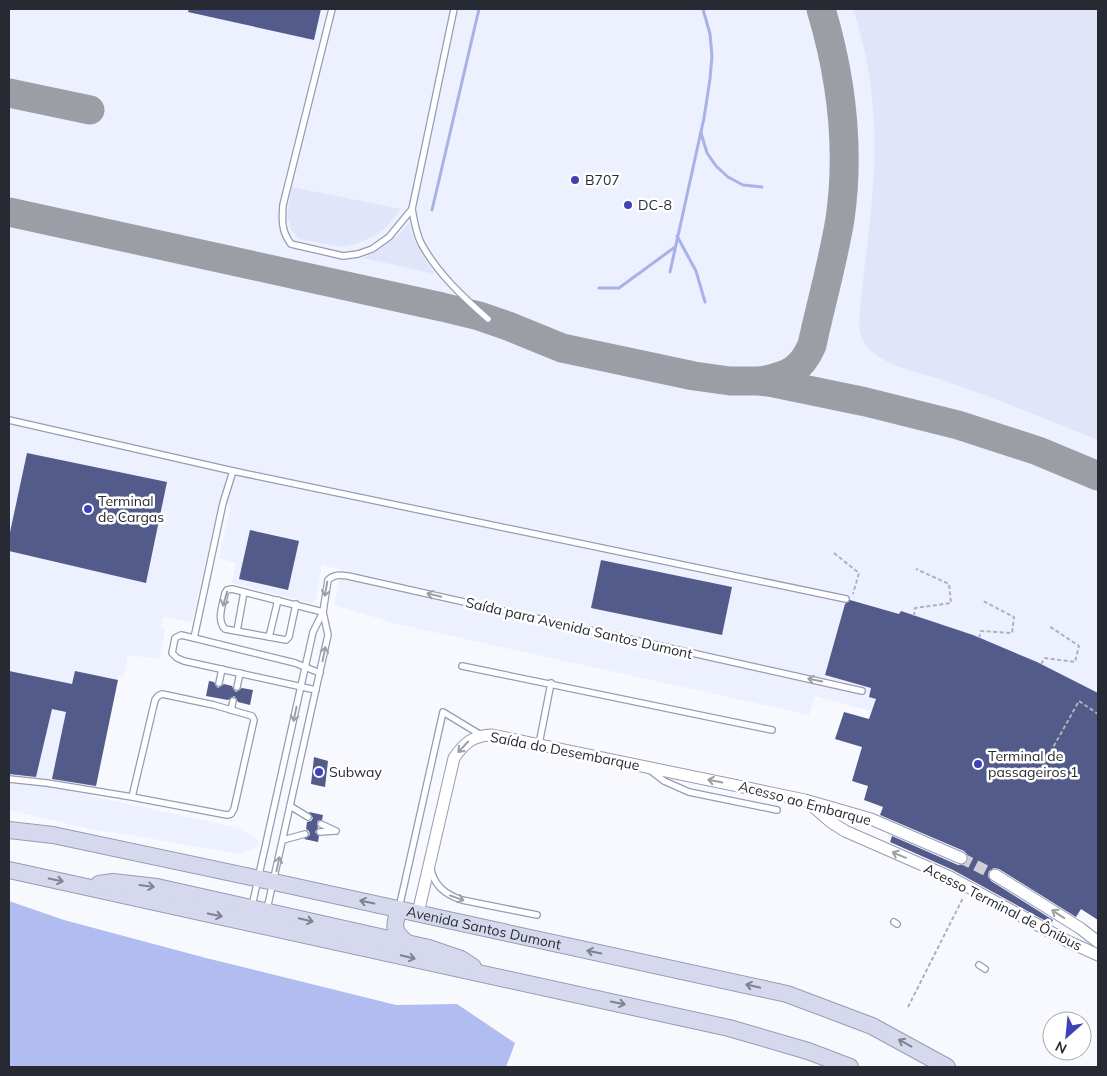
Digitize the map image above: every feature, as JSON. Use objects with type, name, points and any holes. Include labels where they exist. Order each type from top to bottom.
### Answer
[{"type":"main road","name":"Avenida Santos Dumont","points":[[9,830],[53,835],[787,994],[872,1026],[947,1067]]},
{"type":"main road","points":[[9,870],[82,886],[407,943],[429,948],[460,959],[484,974]]},
{"type":"main road","points":[[82,886],[113,882],[157,887],[259,909],[282,922],[484,974],[729,1028],[808,1051],[850,1067]]},
{"type":"main road","points":[[399,909],[395,930],[398,936],[407,943]]},
{"type":"street","name":"Saída do Desembarque","points":[[418,913],[454,758],[461,746],[470,740],[481,735],[492,735],[644,766]]},
{"type":"street","name":"Acesso ao Embarque","points":[[644,766],[805,800],[871,820],[961,858]]},
{"type":"street","name":"Acesso Terminal de Ônibus","points":[[805,800],[845,831],[950,876],[1067,941],[1098,955]]},
{"type":"street","points":[[995,874],[1080,928],[1098,942]]},
{"type":"lane","points":[[332,9],[283,205],[282,226],[286,237],[291,244],[299,246],[343,256],[358,254],[372,249],[389,237],[412,209]]},
{"type":"lane","points":[[454,9],[412,209],[421,242],[428,254],[454,288],[488,319]]},
{"type":"lane","points":[[9,420],[233,471],[846,599]]},
{"type":"lane","points":[[194,638],[233,471]]},
{"type":"lane","name":"Saída para Avenida Santos Dumont","points":[[323,612],[328,580],[336,575],[348,576],[862,691]]},
{"type":"lane","points":[[296,604],[290,637],[286,640],[225,629],[221,625],[220,620],[225,593],[227,590],[232,589],[296,604],[323,612]]},
{"type":"lane","points":[[237,631],[244,592]]},
{"type":"lane","points":[[269,637],[278,600]]},
{"type":"lane","points":[[259,909],[266,880],[304,666],[313,632],[323,612]]},
{"type":"lane","points":[[259,909],[266,880],[283,840],[320,673],[328,635],[323,612]]},
{"type":"lane","points":[[316,690],[184,661],[172,653],[175,638],[181,635],[194,638],[304,666],[320,673]]},
{"type":"lane","points":[[462,666],[772,730]]},
{"type":"lane","points":[[219,683],[222,669]]},
{"type":"lane","points":[[237,687],[240,673]]},
{"type":"lane","points":[[539,744],[551,683]]},
{"type":"lane","points":[[9,779],[47,783],[226,815],[231,814],[234,809],[254,720],[252,716],[214,705],[162,694],[158,696],[132,797]]},
{"type":"lane","points":[[214,705],[215,698]]},
{"type":"lane","points":[[231,710],[233,701]]},
{"type":"lane","points":[[399,909],[406,887],[443,712],[481,735]]},
{"type":"lane","name":"Saída do Desembarque","points":[[644,766],[664,782],[676,788],[777,810]]},
{"type":"lane","points":[[290,806],[308,817]]},
{"type":"lane","points":[[320,832],[336,831],[321,824]]},
{"type":"lane","points":[[283,840],[305,834]]},
{"type":"lane","points":[[430,862],[433,876],[439,887],[451,896],[462,900],[537,915]]},
{"type":"path","points":[[834,552],[859,573],[853,592]]},
{"type":"path","points":[[914,616],[915,608],[951,603],[949,584],[916,569]]},
{"type":"path","points":[[979,638],[981,631],[1012,634],[1014,617],[982,601]]},
{"type":"path","points":[[1041,664],[1045,658],[1075,662],[1079,646],[1049,626]]},
{"type":"path","points":[[1041,769],[1078,701],[1098,714]]},
{"type":"path","points":[[908,1007],[963,898]]},
{"type":"shaded area","points":[[9,9],[1098,9],[1098,920],[1081,909],[1075,919],[996,872],[962,855],[879,820],[883,807],[868,786],[852,781],[862,747],[835,739],[844,712],[868,719],[871,711],[815,696],[809,715],[397,624],[334,605],[342,570],[322,565],[316,600],[310,603],[232,583],[236,563],[219,558],[231,505],[219,502],[192,623],[163,617],[161,628],[165,629],[159,659],[128,655],[124,677],[118,676],[96,788],[52,779],[48,779],[46,786],[239,828],[257,840],[259,844],[255,848],[239,854],[119,833],[97,831],[9,810]]},
{"type":"shaded area","points":[[853,9],[1098,9],[1098,440],[970,390],[898,367],[879,357],[864,343],[860,332],[859,319],[872,203],[875,141],[869,74],[860,30]]},
{"type":"shaded area","points":[[292,187],[401,209],[387,226],[372,237],[356,244],[342,247],[299,239],[291,229],[287,215]]},
{"type":"shaded area","points":[[409,223],[419,250],[435,274],[363,258],[388,243]]},
{"type":"shaded area","points":[[9,901],[64,920],[206,958],[396,1005],[457,1004],[515,1043],[506,1067],[9,1067]]},
{"type":"building","points":[[189,9],[321,9],[314,40],[188,12]]},
{"type":"building","name":"Terminal de Cargas","points":[[27,453],[167,482],[146,583],[9,551],[9,537]]},
{"type":"building","points":[[250,530],[299,541],[288,590],[239,579]]},
{"type":"building","points":[[601,560],[732,587],[722,635],[591,608]]},
{"type":"building","name":"Terminal de passageiros 1","points":[[850,600],[899,614],[901,611],[973,635],[1037,662],[1098,693],[1098,920],[1081,909],[1076,917],[999,869],[995,868],[989,871],[988,875],[991,881],[1053,920],[1051,924],[953,870],[890,842],[892,836],[958,865],[965,864],[968,861],[967,854],[964,851],[880,815],[883,807],[864,800],[868,786],[852,781],[862,747],[835,739],[844,712],[869,719],[876,699],[869,697],[871,688],[825,675],[845,604]]},
{"type":"building","points":[[9,671],[72,684],[75,671],[118,680],[96,786],[52,779],[66,712],[52,709],[36,777],[9,774]]},
{"type":"building","points":[[209,681],[214,682],[218,688],[224,684],[232,686],[236,692],[242,688],[253,690],[250,705],[238,702],[234,696],[228,700],[206,696]]},
{"type":"building","name":"Subway","points":[[314,757],[328,761],[325,787],[311,784]]},
{"type":"building","points":[[309,812],[323,815],[322,820],[317,822],[318,828],[315,832],[319,836],[318,842],[304,839],[310,835],[306,829],[307,822],[313,818]]},
{"type":"waterway","points":[[432,210],[479,9]]},
{"type":"waterway","points":[[670,272],[704,118],[710,79],[712,56],[710,34],[703,9]]},
{"type":"waterway","points":[[701,133],[707,153],[716,166],[728,177],[743,185],[762,187]]},
{"type":"waterway","points":[[677,236],[696,271],[705,302]]},
{"type":"waterway","points":[[599,288],[619,288],[675,247]]},
{"type":"taxiway","points":[[761,381],[792,371],[808,354],[812,345],[840,219],[844,166],[842,113],[834,60],[821,9]]},
{"type":"taxiway","points":[[9,93],[90,110]]},
{"type":"taxiway","points":[[9,212],[479,316],[562,348],[694,376],[730,381],[774,383],[866,402],[958,425],[1038,451],[1098,476]]},
{"type":"tunnel","points":[[961,858],[995,875]]},
{"type":"place","name":"B707","points":[[575,180]]},
{"type":"place","name":"DC-8","points":[[628,205]]},
{"type":"place","name":"Terminal de Cargas","points":[[88,509]]},
{"type":"place","name":"Terminal de passageiros 1","points":[[978,764]]},
{"type":"place","name":"Subway","points":[[319,772]]}]
